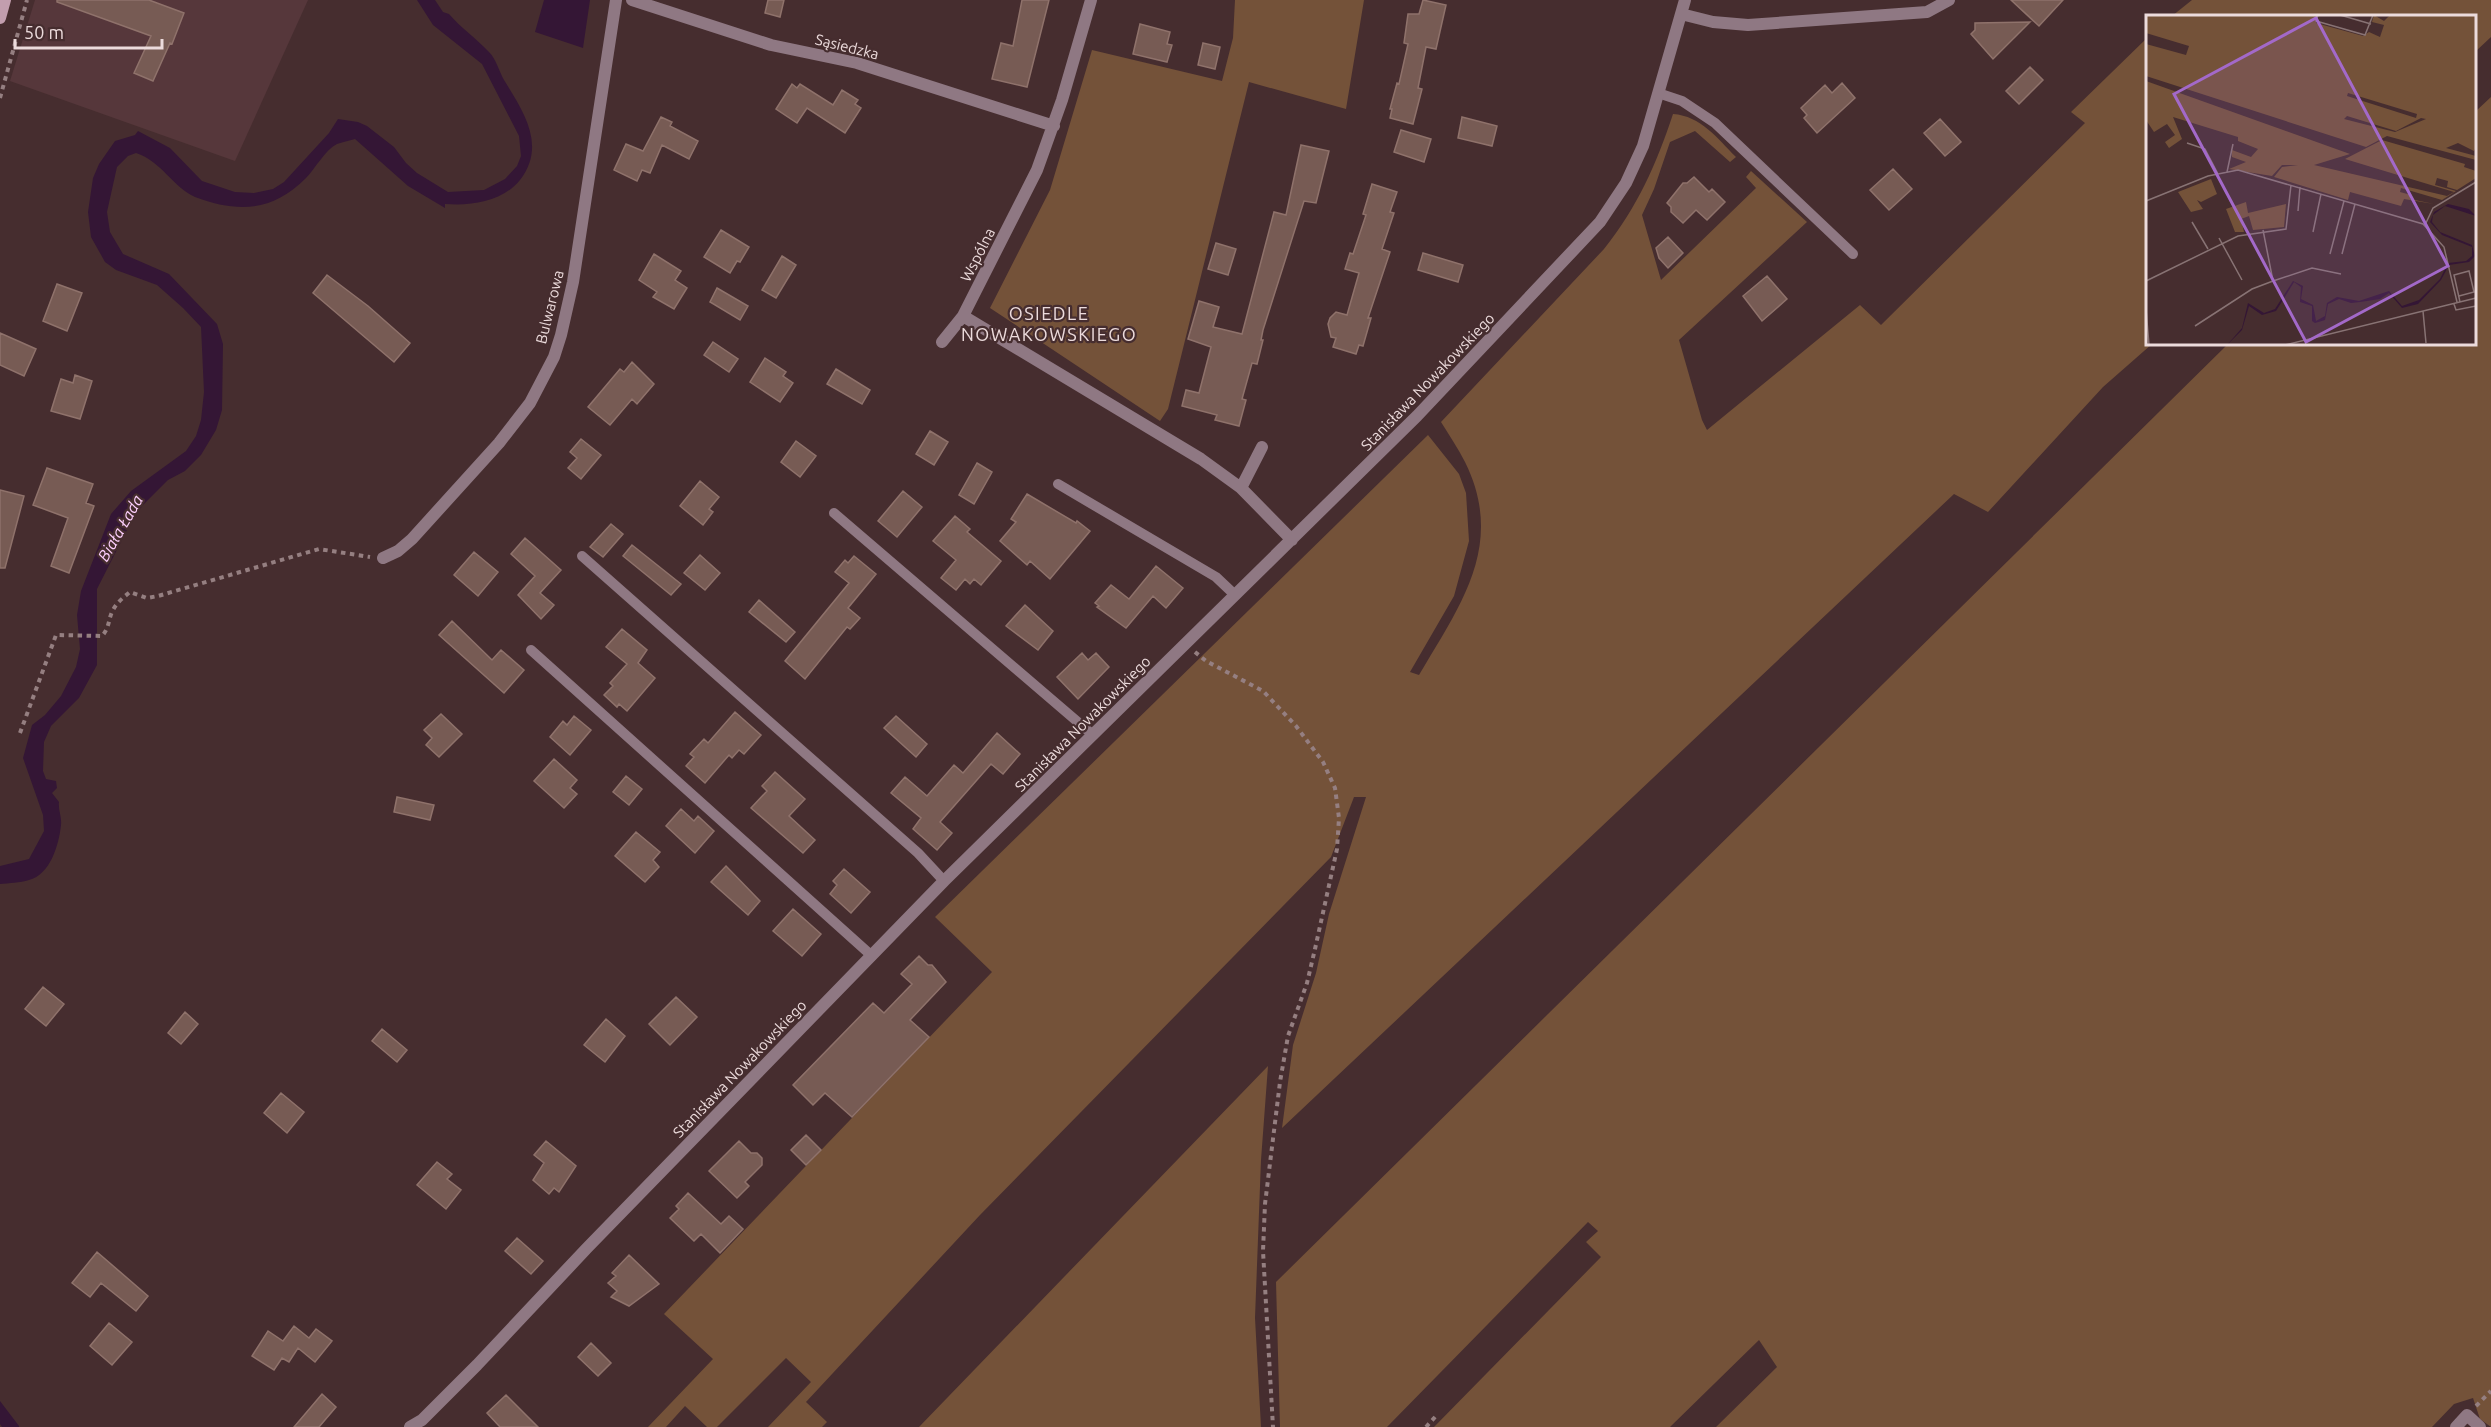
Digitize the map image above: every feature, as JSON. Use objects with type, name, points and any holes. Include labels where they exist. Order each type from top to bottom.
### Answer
[{"type":"main road","points":[[0,18],[5,0]]},
{"type":"street","name":"Bulwarowa","points":[[383,558],[398,551],[412,539],[499,443],[530,403],[554,357],[572,290],[616,0]]},
{"type":"street","name":"Sąsiedzka","points":[[632,0],[771,45],[857,63],[1054,126]]},
{"type":"street","name":"Wspólna","points":[[942,342],[963,316],[1026,193],[1054,126],[1091,0]]},
{"type":"street","name":"Stanisława Nowakowskiego","points":[[410,1427],[425,1424],[944,881],[1436,397],[1600,222],[1626,183],[1643,146],[1685,0]]},
{"type":"street","points":[[1681,14],[1713,22],[1748,25],[1927,12],[1950,0]]},
{"type":"street","points":[[963,316],[1192,453],[1242,489],[1292,540]]},
{"type":"street","points":[[1242,489],[1262,447]]},
{"type":"street","points":[[2456,1427],[2467,1415],[2480,1427]]},
{"type":"lane","points":[[1658,93],[1682,101],[1715,123],[1853,254]]},
{"type":"lane","points":[[1058,484],[1216,577],[1235,596]]},
{"type":"lane","points":[[834,513],[1093,735]]},
{"type":"lane","points":[[582,556],[918,853],[944,881]]},
{"type":"lane","points":[[531,650],[872,956]]},
{"type":"path","points":[[0,98],[27,0]]},
{"type":"path","points":[[20,733],[56,635],[102,636],[108,629],[117,603],[130,592],[147,598],[158,596],[319,549],[383,558]]},
{"type":"path","points":[[1186,643],[1206,661],[1263,691],[1296,726],[1323,762],[1335,788],[1339,818],[1337,849],[1315,949],[1288,1036],[1265,1204],[1263,1251],[1273,1427]]},
{"type":"path","points":[[1426,1427],[1436,1416]]},
{"type":"shaded area","points":[[35,0],[308,0],[235,161],[10,81]]},
{"type":"shaded area","points":[[1235,0],[1364,0],[1346,109],[1249,82],[1168,409],[1160,421],[990,308],[1050,190],[1092,50],[1222,81],[1233,38]]},
{"type":"shaded area","points":[[2192,0],[2491,0],[2491,37],[2476,51],[2476,15],[2173,15]]},
{"type":"shaded area","points":[[2146,39],[2146,345],[2151,345],[2103,387],[1988,512],[1954,494],[1282,1128],[1293,1045],[1316,973],[1329,914],[1366,797],[1354,797],[1331,857],[980,1215],[806,1402],[827,1422],[822,1427],[768,1427],[811,1382],[786,1358],[717,1427],[707,1427],[685,1406],[666,1427],[648,1427],[713,1359],[664,1314],[992,972],[935,917],[1428,435],[1459,474],[1466,493],[1469,541],[1454,596],[1410,672],[1419,675],[1462,599],[1473,573],[1479,547],[1481,520],[1476,492],[1465,462],[1441,422],[1604,249],[1627,217],[1645,184],[1673,114],[1700,123],[1736,157],[1730,162],[1695,131],[1670,142],[1654,189],[1642,215],[1661,280],[1756,188],[1746,177],[1751,171],[1807,222],[1679,340],[1702,420],[1707,430],[1860,305],[1881,325],[2085,123],[2071,112]]},
{"type":"shaded area","points":[[2491,97],[2491,1427],[2480,1419],[2473,1398],[2454,1404],[2432,1427],[1716,1427],[1777,1367],[1759,1340],[1670,1427],[1434,1427],[1601,1257],[1586,1242],[1598,1231],[1588,1222],[1387,1427],[1280,1427],[1276,1282],[2227,345],[2476,345],[2476,111]]},
{"type":"shaded area","points":[[1268,1066],[1261,1160],[1255,1318],[1261,1427],[919,1427]]},
{"type":"water","name":"Biała Łada","points":[[417,0],[435,0],[443,12],[449,14],[489,52],[525,116],[532,141],[532,154],[528,167],[520,180],[504,193],[476,203],[445,204],[445,208],[408,186],[355,139],[333,147],[306,178],[280,198],[254,206],[226,206],[195,197],[187,193],[153,162],[136,153],[128,156],[117,167],[107,212],[110,232],[123,254],[169,274],[217,324],[223,344],[222,410],[216,430],[201,455],[185,471],[168,480],[142,506],[129,526],[97,589],[97,665],[79,698],[51,726],[44,742],[43,771],[46,779],[56,781],[57,788],[52,793],[59,802],[61,819],[56,850],[48,866],[36,877],[22,882],[0,884],[0,866],[29,859],[44,831],[43,815],[23,758],[32,725],[45,715],[61,696],[76,667],[80,649],[77,615],[81,591],[111,514],[131,491],[186,451],[196,436],[201,420],[204,392],[201,327],[157,285],[116,270],[105,262],[91,237],[88,212],[93,178],[99,164],[115,141],[135,135],[138,131],[170,148],[202,181],[235,192],[254,193],[273,189],[284,182],[329,133],[338,119],[367,126],[394,147],[417,173],[448,192],[484,190],[505,179],[517,166],[521,156],[519,136],[482,64],[433,25]]},
{"type":"water","points":[[544,0],[590,0],[583,48],[535,32]]},
{"type":"water","points":[[0,1401],[19,1426],[19,1427],[2,1427]]},
{"type":"building","points":[[57,0],[149,0],[184,13],[172,44],[170,43],[153,81],[134,73],[151,36],[57,2]]},
{"type":"building","points":[[768,0],[784,0],[780,17],[765,13]]},
{"type":"building","points":[[1022,0],[1049,0],[1027,87],[992,79],[1001,43],[1013,46]]},
{"type":"building","points":[[1423,0],[1446,5],[1436,49],[1426,47],[1418,88],[1422,89],[1413,124],[1390,118],[1392,109],[1390,109],[1397,83],[1399,84],[1408,44],[1404,43],[1408,14],[1419,14]]},
{"type":"building","points":[[2011,0],[2063,0],[2039,26]]},
{"type":"building","points":[[2030,22],[1993,59],[1971,34],[1975,30],[1975,23]]},
{"type":"building","points":[[1140,24],[1170,32],[1167,44],[1172,45],[1167,62],[1133,54]]},
{"type":"building","points":[[1203,43],[1220,47],[1215,69],[1198,65]]},
{"type":"building","points":[[2030,67],[2043,80],[2019,104],[2006,91]]},
{"type":"building","points":[[1842,83],[1855,98],[1817,133],[1804,118],[1807,115],[1801,108],[1825,85],[1832,93]]},
{"type":"building","points":[[792,84],[797,88],[800,84],[833,105],[842,90],[858,100],[855,104],[861,108],[845,133],[807,108],[797,123],[776,109]]},
{"type":"building","points":[[661,117],[672,122],[670,126],[698,141],[689,159],[662,145],[650,173],[642,170],[637,181],[614,170],[626,144],[643,151]]},
{"type":"building","points":[[1462,117],[1497,126],[1492,146],[1458,138]]},
{"type":"building","points":[[1940,119],[1961,142],[1945,156],[1924,133]]},
{"type":"building","points":[[1401,130],[1431,139],[1424,162],[1394,152]]},
{"type":"building","points":[[1301,145],[1329,151],[1316,203],[1304,201],[1263,330],[1257,364],[1252,363],[1242,399],[1246,400],[1239,426],[1215,420],[1217,415],[1182,406],[1186,390],[1199,393],[1211,347],[1188,339],[1199,301],[1219,307],[1213,327],[1242,334],[1274,212],[1286,215]]},
{"type":"building","points":[[1893,169],[1912,189],[1889,210],[1870,190]]},
{"type":"building","points":[[1694,177],[1709,192],[1712,189],[1725,202],[1707,220],[1696,210],[1683,223],[1671,212],[1671,207],[1667,203],[1683,183],[1687,183]]},
{"type":"building","points":[[1372,184],[1397,192],[1390,212],[1394,213],[1382,249],[1390,252],[1368,318],[1371,318],[1363,346],[1359,345],[1356,354],[1333,347],[1336,338],[1331,337],[1328,324],[1336,312],[1347,315],[1359,273],[1345,269],[1350,253],[1353,254],[1366,215],[1363,214]]},
{"type":"building","points":[[721,230],[749,247],[730,273],[704,257]]},
{"type":"building","points":[[1668,237],[1683,253],[1668,268],[1659,258],[1656,248]]},
{"type":"building","points":[[1216,243],[1236,249],[1228,275],[1208,269]]},
{"type":"building","points":[[1423,253],[1463,265],[1458,282],[1418,270]]},
{"type":"building","points":[[654,254],[681,271],[675,280],[687,288],[674,309],[653,297],[657,292],[639,280]]},
{"type":"building","points":[[782,256],[796,265],[776,298],[762,290]]},
{"type":"building","points":[[327,275],[368,306],[410,343],[394,362],[313,293]]},
{"type":"building","points":[[1767,276],[1787,299],[1762,321],[1743,296]]},
{"type":"building","points":[[57,284],[82,293],[67,331],[43,321]]},
{"type":"building","points":[[717,288],[748,306],[740,320],[710,302]]},
{"type":"building","points":[[0,333],[36,349],[24,376],[0,365]]},
{"type":"building","points":[[713,342],[738,359],[729,372],[704,355]]},
{"type":"building","points":[[765,358],[786,372],[783,376],[793,383],[780,402],[750,382]]},
{"type":"building","points":[[632,362],[654,384],[637,404],[632,399],[610,425],[588,407],[620,369],[624,372]]},
{"type":"building","points":[[836,369],[870,390],[862,404],[827,384]]},
{"type":"building","points":[[75,375],[92,381],[80,419],[51,411],[61,379],[73,383]]},
{"type":"building","points":[[930,431],[948,442],[934,465],[916,454]]},
{"type":"building","points":[[581,439],[601,455],[581,479],[568,468],[577,458],[570,452]]},
{"type":"building","points":[[796,441],[816,456],[800,477],[781,462]]},
{"type":"building","points":[[977,463],[992,472],[974,504],[959,495]]},
{"type":"building","points":[[47,468],[93,484],[86,503],[94,506],[69,573],[51,566],[68,518],[33,505]]},
{"type":"building","points":[[700,481],[719,497],[709,509],[713,512],[703,525],[680,506]]},
{"type":"building","points":[[0,490],[24,496],[5,568],[0,568]]},
{"type":"building","points":[[903,491],[922,507],[897,537],[878,521]]},
{"type":"building","points":[[1027,494],[1076,523],[1077,521],[1090,531],[1050,579],[1030,561],[1027,565],[1000,541],[1016,522],[1011,519]]},
{"type":"building","points":[[955,516],[970,529],[967,532],[1001,561],[981,585],[974,579],[970,584],[965,579],[956,590],[941,578],[956,560],[933,541]]},
{"type":"building","points":[[611,524],[623,534],[603,557],[590,547]]},
{"type":"building","points":[[525,538],[561,570],[540,593],[554,605],[541,619],[518,595],[535,576],[511,554]]},
{"type":"building","points":[[632,545],[681,584],[671,595],[623,556]]},
{"type":"building","points":[[474,552],[498,572],[478,596],[454,575]]},
{"type":"building","points":[[700,555],[720,573],[705,590],[684,573]]},
{"type":"building","points":[[854,556],[876,574],[848,608],[860,618],[850,629],[847,627],[805,679],[785,661],[849,583],[835,572],[845,560],[848,563]]},
{"type":"building","points":[[1156,566],[1183,588],[1166,608],[1153,596],[1126,628],[1097,607],[1099,606],[1095,603],[1111,585],[1129,599]]},
{"type":"building","points":[[759,600],[795,632],[786,642],[749,612]]},
{"type":"building","points":[[1025,605],[1053,631],[1038,650],[1006,626]]},
{"type":"building","points":[[452,621],[492,660],[501,650],[524,670],[504,693],[439,635]]},
{"type":"building","points":[[622,629],[647,650],[638,663],[655,678],[627,711],[619,704],[617,707],[604,695],[613,686],[610,683],[627,664],[606,647]]},
{"type":"building","points":[[1082,653],[1088,660],[1096,653],[1109,667],[1078,699],[1057,677]]},
{"type":"building","points":[[735,712],[761,735],[744,754],[739,750],[732,758],[729,755],[705,783],[686,766],[694,757],[690,754],[704,739],[708,743]]},
{"type":"building","points":[[441,714],[462,734],[439,757],[426,745],[432,738],[424,730]]},
{"type":"building","points":[[574,716],[591,730],[570,755],[550,737],[563,721],[567,725]]},
{"type":"building","points":[[896,716],[927,744],[916,757],[884,728]]},
{"type":"building","points":[[997,733],[1020,754],[1003,774],[991,764],[940,822],[952,833],[937,850],[913,829],[921,818],[891,793],[905,777],[927,796],[954,765],[963,773]]},
{"type":"building","points":[[554,759],[577,780],[570,788],[577,794],[564,808],[534,781]]},
{"type":"building","points":[[775,772],[805,799],[789,816],[815,840],[803,853],[751,808],[767,791],[762,786]]},
{"type":"building","points":[[626,776],[642,789],[629,805],[613,792]]},
{"type":"building","points":[[397,797],[434,805],[430,820],[394,812]]},
{"type":"building","points":[[681,809],[694,821],[698,816],[714,831],[695,853],[666,826]]},
{"type":"building","points":[[636,832],[660,852],[653,860],[659,867],[645,882],[615,856]]},
{"type":"building","points":[[726,866],[760,901],[748,915],[711,882]]},
{"type":"building","points":[[844,869],[870,892],[851,913],[830,894],[837,885],[833,881]]},
{"type":"building","points":[[793,909],[821,934],[802,956],[773,931]]},
{"type":"building","points":[[919,956],[928,965],[932,965],[946,982],[910,1020],[929,1037],[852,1117],[825,1093],[813,1105],[793,1085],[873,1003],[884,1013],[912,984],[901,974]]},
{"type":"building","points":[[43,987],[64,1004],[46,1026],[25,1009]]},
{"type":"building","points":[[676,997],[697,1017],[670,1045],[649,1024]]},
{"type":"building","points":[[185,1012],[198,1024],[181,1044],[168,1033]]},
{"type":"building","points":[[606,1019],[625,1036],[605,1062],[584,1045]]},
{"type":"building","points":[[382,1029],[407,1050],[397,1062],[372,1041]]},
{"type":"building","points":[[281,1093],[304,1112],[287,1133],[264,1113]]},
{"type":"building","points":[[806,1135],[821,1150],[806,1165],[791,1150]]},
{"type":"building","points":[[546,1141],[576,1166],[559,1192],[554,1188],[549,1194],[533,1180],[544,1163],[534,1155]]},
{"type":"building","points":[[739,1141],[751,1153],[757,1153],[762,1158],[762,1165],[745,1182],[749,1186],[737,1198],[709,1171]]},
{"type":"building","points":[[437,1162],[452,1174],[447,1179],[461,1190],[446,1209],[417,1185]]},
{"type":"building","points":[[688,1193],[721,1224],[729,1216],[743,1229],[720,1253],[701,1234],[694,1241],[670,1218],[679,1209],[676,1206]]},
{"type":"building","points":[[517,1238],[543,1261],[531,1274],[505,1251]]},
{"type":"building","points":[[97,1252],[148,1296],[136,1311],[101,1283],[90,1297],[72,1283]]},
{"type":"building","points":[[629,1255],[659,1284],[629,1306],[611,1297],[617,1291],[608,1283],[616,1276],[612,1273]]},
{"type":"building","points":[[109,1323],[132,1342],[112,1365],[90,1346]]},
{"type":"building","points":[[294,1326],[309,1338],[316,1329],[332,1341],[315,1362],[298,1348],[289,1362],[282,1358],[274,1370],[252,1356],[268,1331],[283,1341]]},
{"type":"building","points":[[591,1343],[611,1363],[598,1376],[578,1357]]},
{"type":"building","points":[[322,1394],[336,1407],[319,1427],[294,1427]]},
{"type":"building","points":[[506,1395],[538,1427],[500,1427],[487,1413]]},
{"type":"district","name":"OSIEDLE NOWAKOWSKIEGO","points":[[1049,324]]}]
